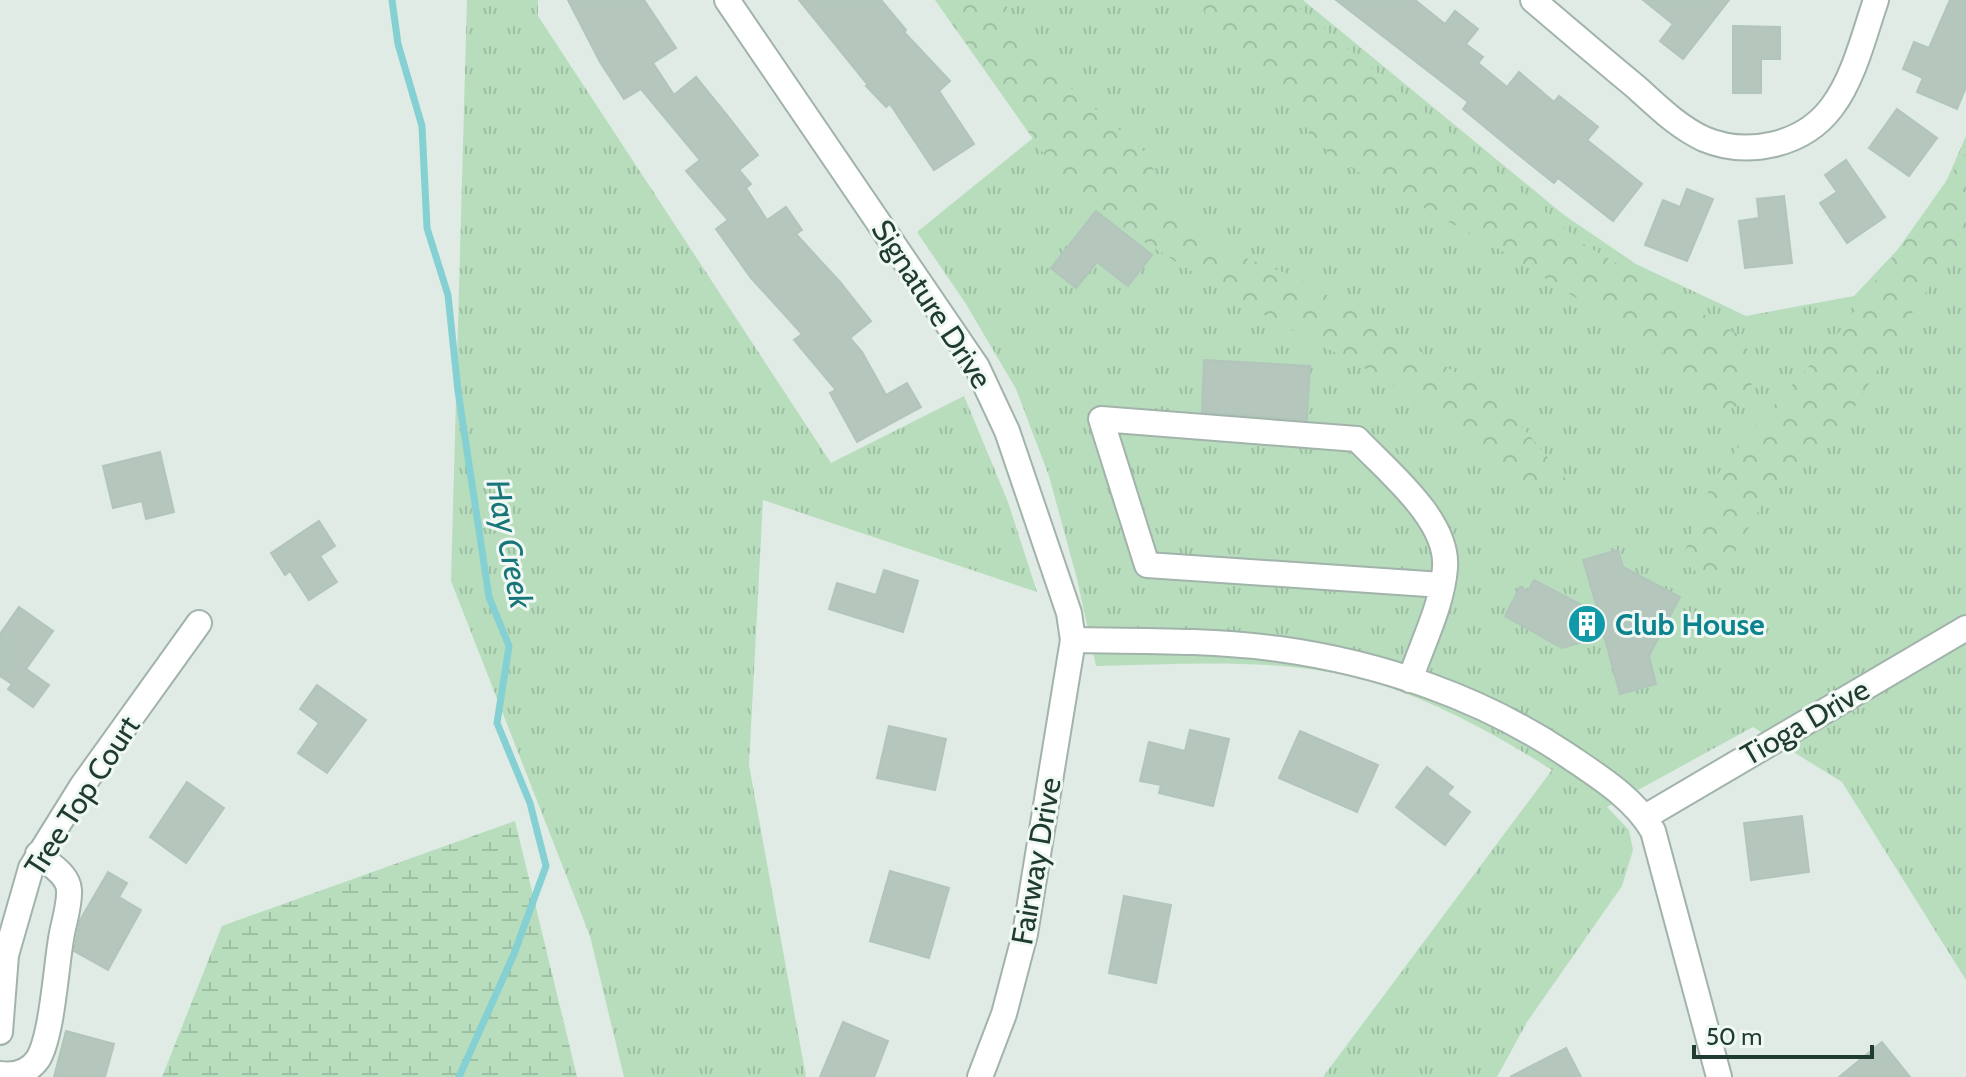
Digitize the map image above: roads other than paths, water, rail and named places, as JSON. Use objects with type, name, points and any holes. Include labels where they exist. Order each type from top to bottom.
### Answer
[{"type":"street","name":"Signature Drive","points":[[727,0],[977,367],[1013,445],[1063,590],[1073,640]]},
{"type":"street","points":[[1533,0],[1676,122],[1706,140],[1743,147],[1760,147],[1790,139],[1819,121],[1831,109],[1848,76],[1876,0]]},
{"type":"street","points":[[1410,680],[1442,585],[1444,551],[1425,511],[1357,439],[1101,419],[1147,565],[1442,585]]},
{"type":"street","name":"Tree Top Court","points":[[0,1032],[6,955],[22,895],[38,854],[82,786],[199,623]]},
{"type":"street","name":"Tioga Drive","points":[[1645,817],[1966,628]]},
{"type":"street","points":[[1073,640],[1233,644],[1356,664],[1474,704],[1546,741],[1609,785],[1645,817],[1658,847],[1719,1077]]},
{"type":"street","name":"Fairway Drive","points":[[980,1077],[1004,1014],[1025,934],[1073,640]]},
{"type":"street","points":[[0,1074],[26,1071],[37,1060],[44,1043],[57,976],[69,889],[63,874],[38,854]]},
{"type":"waterway","name":"Hay Creek","points":[[392,0],[398,44],[422,126],[427,228],[448,295],[458,391],[489,597],[509,646],[497,723],[530,803],[546,866],[514,954],[459,1077]]},
{"type":"place","name":"Club House","points":[[1587,624]]}]
